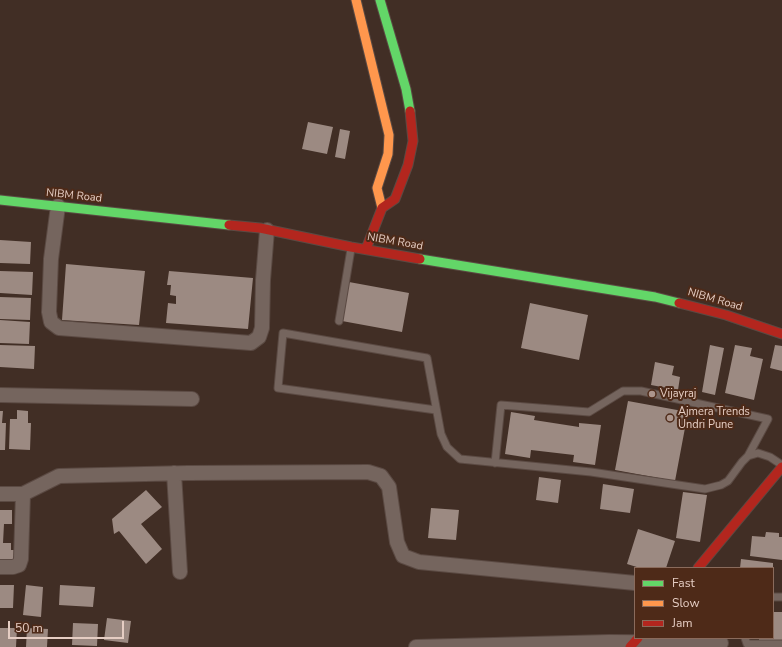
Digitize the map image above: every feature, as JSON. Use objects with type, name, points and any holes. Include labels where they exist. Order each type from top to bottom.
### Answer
[{"type":"main road","points":[[356,0],[389,135],[388,154],[377,188],[382,208]]},
{"type":"main road","points":[[366,249],[382,208],[395,199],[408,165],[413,142],[411,110],[380,0]]},
{"type":"main road","name":"NIBM Road","points":[[0,200],[267,230],[351,247],[655,297],[726,315],[782,334]]},
{"type":"main road","points":[[699,567],[782,466]]},
{"type":"street","points":[[58,206],[51,259],[49,312],[51,322],[59,328],[251,343],[259,337],[262,328],[263,280],[267,230]]},
{"type":"street","points":[[0,395],[192,399]]},
{"type":"street","points":[[0,494],[23,494],[59,476],[174,473],[368,472],[381,476],[389,487],[397,542],[403,556],[419,562],[634,583]]},
{"type":"street","points":[[174,473],[180,572]]},
{"type":"street","points":[[0,567],[12,567],[19,565],[21,560],[23,494]]},
{"type":"street","points":[[416,647],[610,642],[721,643]]},
{"type":"lane","points":[[339,321],[351,247]]},
{"type":"lane","points":[[436,410],[278,388],[283,333],[427,358],[441,434],[448,447],[460,459],[494,463],[591,472],[705,489],[721,485],[728,481],[748,456],[768,419],[641,391],[623,391],[589,412],[501,405],[494,463]]},
{"type":"lane","points":[[748,456],[758,453],[770,457],[782,466]]},
{"type":"lane","points":[[745,639],[747,644],[782,644]]},
{"type":"building","points":[[308,122],[333,127],[327,154],[302,149]]},
{"type":"building","points":[[340,129],[350,131],[345,159],[335,157]]},
{"type":"building","points":[[0,240],[31,242],[30,264],[0,263]]},
{"type":"building","points":[[66,264],[145,271],[139,325],[62,320]]},
{"type":"building","points":[[0,271],[33,272],[32,295],[0,293]]},
{"type":"building","points":[[169,271],[253,278],[248,329],[166,323],[168,303],[176,304],[176,296],[170,295],[171,285],[167,285]]},
{"type":"building","points":[[349,282],[409,293],[402,332],[342,321]]},
{"type":"building","points":[[0,297],[31,298],[30,320],[0,319]]},
{"type":"building","points":[[530,303],[588,315],[579,360],[521,348]]},
{"type":"building","points":[[0,320],[30,322],[29,344],[0,343]]},
{"type":"building","points":[[0,345],[35,346],[34,369],[0,367]]},
{"type":"building","points":[[710,345],[724,348],[715,395],[702,392]]},
{"type":"building","points":[[735,345],[752,348],[750,356],[763,359],[754,400],[725,393]]},
{"type":"building","points":[[775,345],[782,346],[782,371],[770,368]]},
{"type":"building","points":[[655,362],[674,366],[672,375],[680,377],[678,390],[651,385]]},
{"type":"building","points":[[628,401],[688,412],[675,481],[615,470]]},
{"type":"building","points":[[17,410],[28,411],[28,423],[31,423],[30,450],[9,449],[10,419],[17,419]]},
{"type":"building","points":[[0,411],[3,411],[2,423],[6,423],[5,450],[0,450]]},
{"type":"building","points":[[511,412],[535,416],[534,420],[579,427],[579,423],[601,425],[595,465],[573,462],[574,455],[531,450],[530,458],[505,454]]},
{"type":"building","points":[[539,477],[561,480],[558,503],[536,500]]},
{"type":"building","points":[[603,484],[634,489],[630,513],[600,509]]},
{"type":"building","points":[[146,490],[162,507],[141,524],[162,549],[146,564],[119,531],[114,534],[112,519]]},
{"type":"building","points":[[683,492],[707,495],[700,542],[676,538]]},
{"type":"building","points":[[431,508],[459,510],[456,540],[428,538]]},
{"type":"building","points":[[0,510],[12,510],[12,524],[4,524],[3,543],[11,543],[11,550],[15,550],[15,564],[0,563]]},
{"type":"building","points":[[638,529],[675,541],[666,567],[637,567],[627,564]]},
{"type":"building","points":[[766,532],[779,533],[779,537],[782,537],[782,560],[750,556],[752,536],[765,537]]},
{"type":"building","points":[[741,559],[773,563],[773,567],[740,567]]},
{"type":"building","points":[[0,585],[14,585],[13,608],[0,608]]},
{"type":"building","points":[[26,585],[43,587],[41,617],[23,615]]},
{"type":"building","points":[[60,585],[95,587],[93,607],[59,605]]},
{"type":"building","points":[[774,612],[782,612],[782,643],[759,643],[759,639],[774,639]]},
{"type":"building","points":[[107,618],[131,621],[128,643],[104,640]]},
{"type":"building","points":[[73,623],[98,624],[97,646],[72,645]]},
{"type":"building","points":[[0,628],[17,628],[16,647],[0,647]]},
{"type":"building","points":[[27,628],[48,629],[47,647],[26,647]]},
{"type":"traffic: fast","points":[[380,0],[406,89],[410,111]]},
{"type":"traffic: fast","points":[[0,200],[229,225]]},
{"type":"traffic: fast","points":[[420,259],[655,297],[679,303]]},
{"type":"traffic: slow","points":[[356,0],[389,135],[388,154],[377,188],[382,208]]},
{"type":"traffic: jam","points":[[366,249],[382,208],[395,199],[408,165],[413,141],[410,111]]},
{"type":"traffic: jam","points":[[229,225],[260,228],[351,247],[420,259]]},
{"type":"traffic: jam","points":[[679,303],[726,315],[782,334]]},
{"type":"traffic: jam","points":[[699,567],[782,467]]},
{"type":"traffic: jam","points":[[630,647],[637,639]]},
{"type":"place","name":"Vijayraj","points":[[652,394]]},
{"type":"place","name":"Ajmera Trends Undri Pune","points":[[670,418]]}]
